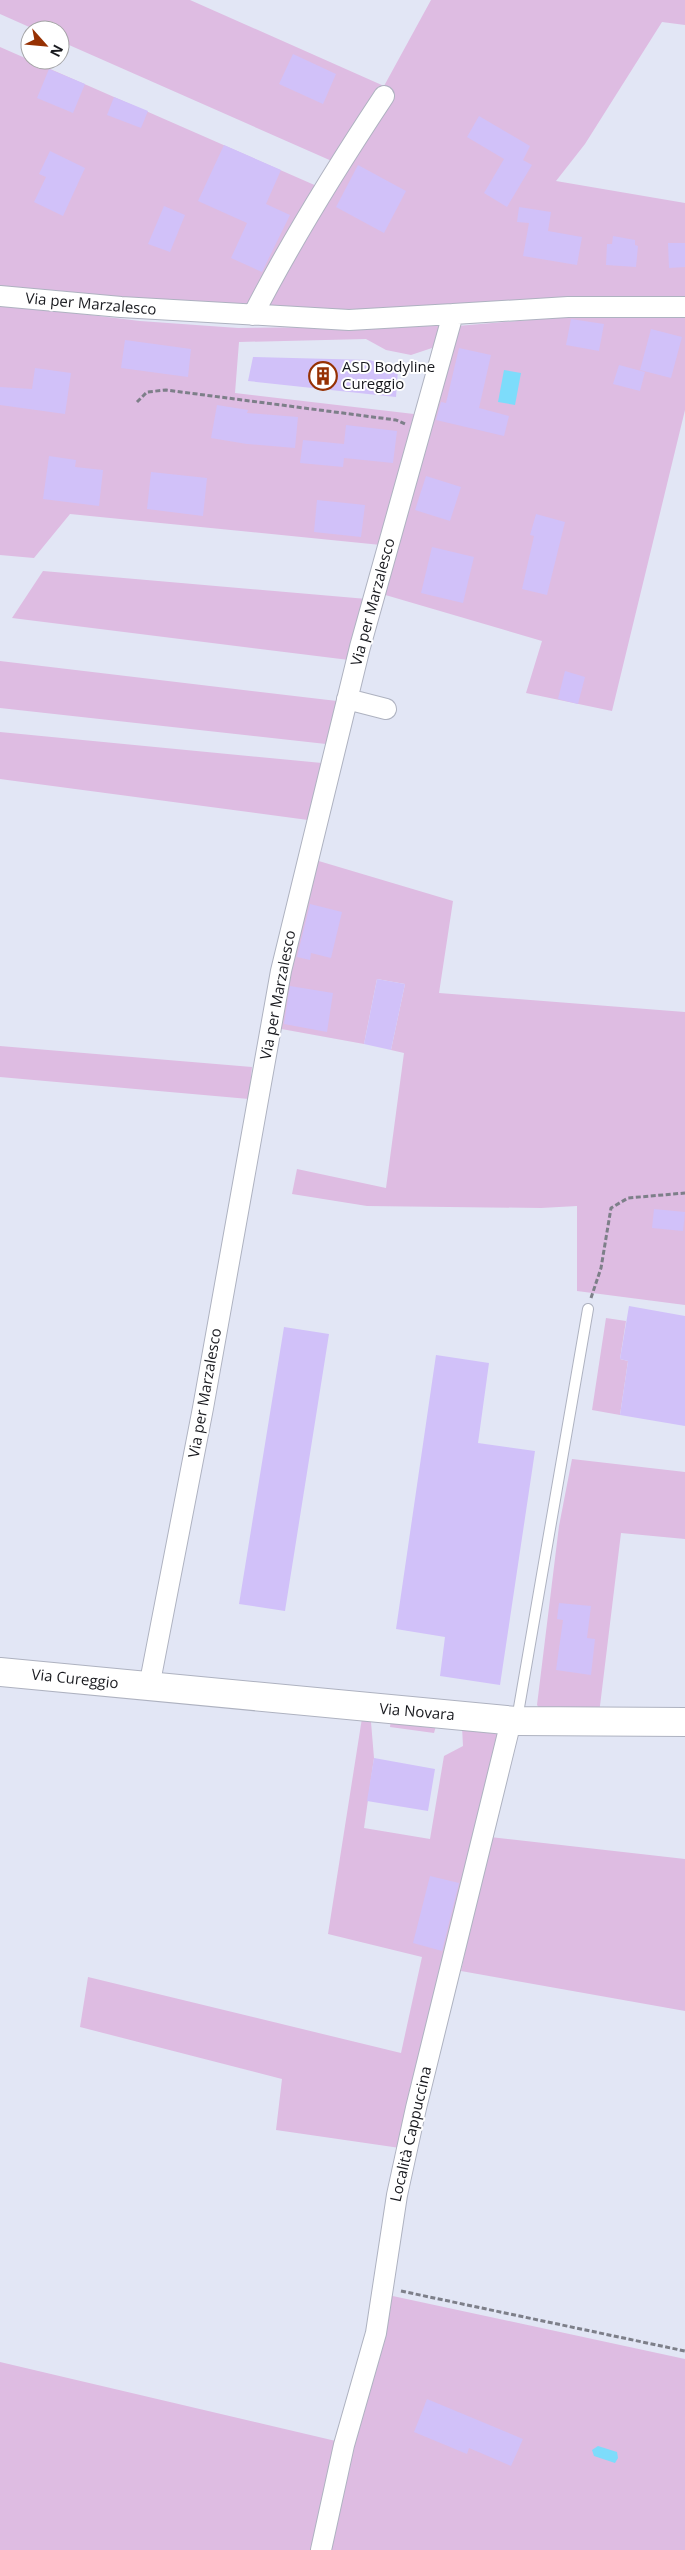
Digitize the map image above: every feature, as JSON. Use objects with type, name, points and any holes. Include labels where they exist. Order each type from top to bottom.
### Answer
[{"type":"main road","name":"Via Cureggio","points":[[0,1672],[149,1687]]},
{"type":"main road","name":"Via Novara","points":[[149,1687],[514,1721],[685,1722]]},
{"type":"street","points":[[253,314],[281,260],[337,167],[384,96]]},
{"type":"street","name":"Via per Marzalesco","points":[[0,296],[121,307],[349,320],[568,307],[685,306]]},
{"type":"street","name":"Via per Marzalesco","points":[[149,1687],[203,1408],[281,971],[348,699],[452,314]]},
{"type":"street","points":[[348,699],[386,709]]},
{"type":"street","name":"Località Cappuccina","points":[[321,2550],[344,2445],[376,2333],[397,2195],[412,2127],[514,1721]]},
{"type":"lane","points":[[514,1721],[588,1309]]},
{"type":"path","points":[[137,402],[147,392],[166,390],[396,420],[408,425],[419,435]]},
{"type":"path","points":[[588,1309],[601,1268],[610,1208],[628,1198],[685,1193]]},
{"type":"path","points":[[383,2288],[504,2311],[685,2352]]},
{"type":"shaded area","points":[[0,0],[190,0],[384,86],[431,0],[685,0],[685,25],[662,22],[585,144],[556,181],[685,203],[685,299],[344,316],[0,290],[0,47],[20,56],[20,70],[52,70],[319,187],[334,162],[70,45],[70,20],[20,20],[20,23],[0,14]]},
{"type":"shaded area","points":[[0,304],[140,321],[238,328],[440,326],[435,347],[411,355],[386,350],[366,339],[239,342],[235,393],[414,414],[415,427],[381,545],[70,514],[34,558],[0,555]]},
{"type":"shaded area","points":[[685,315],[685,410],[612,711],[526,693],[542,641],[382,594],[457,326],[578,316]]},
{"type":"shaded area","points":[[43,571],[367,599],[349,660],[12,618]]},
{"type":"shaded area","points":[[0,661],[337,701],[326,744],[0,708]]},
{"type":"shaded area","points":[[0,732],[322,763],[308,820],[0,779]]},
{"type":"shaded area","points":[[312,859],[453,901],[439,993],[685,1012],[685,1305],[577,1291],[577,1206],[541,1208],[367,1206],[292,1194],[297,1169],[386,1188],[404,1053],[391,1050],[405,984],[377,979],[364,1044],[276,1028]]},
{"type":"shaded area","points":[[0,1046],[252,1067],[249,1099],[0,1077]]},
{"type":"shaded area","points":[[606,1318],[626,1321],[620,1359],[628,1361],[620,1415],[592,1410]]},
{"type":"shaded area","points":[[572,1459],[685,1472],[685,1539],[621,1533],[599,1714],[542,1712],[537,1705],[559,1526]]},
{"type":"shaded area","points":[[362,1718],[371,1722],[374,1758],[364,1828],[430,1839],[444,1756],[463,1746],[462,1727],[501,1732],[400,2148],[276,2130],[282,2079],[80,2027],[88,1977],[401,2053],[422,1957],[328,1934]]},
{"type":"shaded area","points":[[391,1719],[436,1726],[434,1733],[390,1727]]},
{"type":"shaded area","points":[[490,1837],[685,1859],[685,2011],[461,1971]]},
{"type":"shaded area","points":[[388,2295],[685,2359],[685,2550],[326,2550]]},
{"type":"shaded area","points":[[0,2362],[340,2442],[315,2550],[0,2550]]},
{"type":"water","points":[[504,370],[521,373],[515,405],[498,402]]},
{"type":"water","points":[[598,2446],[617,2452],[618,2458],[615,2463],[594,2456],[592,2450]]},
{"type":"building","points":[[293,54],[336,74],[323,104],[279,84]]},
{"type":"building","points":[[49,70],[85,84],[73,113],[37,98]]},
{"type":"building","points":[[114,97],[148,111],[141,128],[107,115]]},
{"type":"building","points":[[479,116],[530,146],[523,160],[532,165],[507,207],[484,193],[504,159],[467,137]]},
{"type":"building","points":[[224,145],[281,170],[266,204],[290,215],[262,272],[231,258],[247,223],[198,201]]},
{"type":"building","points":[[50,151],[85,168],[63,216],[34,202],[46,177],[39,174]]},
{"type":"building","points":[[358,165],[406,191],[384,233],[336,207]]},
{"type":"building","points":[[164,206],[185,215],[170,252],[148,244]]},
{"type":"building","points":[[519,207],[551,212],[548,231],[582,237],[577,265],[523,256],[529,223],[517,222]]},
{"type":"building","points":[[613,236],[635,240],[635,245],[638,246],[636,267],[606,265],[607,244],[612,244]]},
{"type":"building","points":[[668,243],[685,243],[685,267],[669,268]]},
{"type":"building","points":[[571,319],[604,324],[599,351],[566,345]]},
{"type":"building","points":[[651,329],[682,337],[671,378],[640,370]]},
{"type":"building","points":[[125,340],[191,349],[188,377],[121,368]]},
{"type":"building","points":[[459,348],[491,355],[479,408],[509,416],[504,436],[436,420],[441,402],[446,403]]},
{"type":"building","name":"ASD Bodyline Cureggio","points":[[253,357],[370,360],[398,370],[396,397],[248,381]]},
{"type":"building","points":[[619,365],[645,372],[640,391],[613,384]]},
{"type":"building","points":[[35,368],[71,373],[65,414],[0,405],[0,387],[32,389]]},
{"type":"building","points":[[217,405],[248,410],[247,413],[298,417],[295,448],[247,444],[211,438]]},
{"type":"building","points":[[346,425],[397,431],[393,463],[344,458],[343,467],[300,463],[303,440],[344,444]]},
{"type":"building","points":[[49,456],[76,460],[75,467],[103,470],[99,506],[43,499]]},
{"type":"building","points":[[151,472],[207,478],[203,516],[147,509]]},
{"type":"building","points":[[426,476],[461,487],[450,521],[415,510]]},
{"type":"building","points":[[317,500],[365,505],[361,537],[314,532]]},
{"type":"building","points":[[536,514],[565,522],[547,595],[522,589],[534,536],[530,535]]},
{"type":"building","points":[[432,547],[474,557],[463,603],[421,593]]},
{"type":"building","points":[[565,671],[585,677],[578,704],[558,699]]},
{"type":"building","points":[[310,904],[342,912],[331,958],[311,953],[310,960],[297,957]]},
{"type":"building","points":[[377,979],[405,984],[391,1050],[364,1044]]},
{"type":"building","points":[[290,986],[333,993],[327,1032],[284,1024]]},
{"type":"building","points":[[654,1209],[685,1212],[683,1231],[652,1228]]},
{"type":"building","points":[[629,1306],[685,1316],[685,1426],[620,1415],[628,1361],[620,1359]]},
{"type":"building","points":[[284,1327],[329,1334],[285,1611],[239,1604]]},
{"type":"building","points":[[436,1355],[489,1363],[478,1443],[535,1451],[500,1685],[440,1676],[445,1637],[396,1629]]},
{"type":"building","points":[[559,1603],[591,1606],[587,1638],[595,1639],[591,1675],[556,1670],[563,1620],[557,1619]]},
{"type":"building","points":[[374,1758],[435,1769],[428,1811],[367,1801]]},
{"type":"building","points":[[430,1876],[459,1883],[442,1951],[413,1943]]},
{"type":"building","points":[[427,2399],[523,2439],[511,2466],[469,2448],[467,2454],[414,2432]]},
{"type":"place","name":"ASD Bodyline Cureggio","points":[[323,376]]}]
